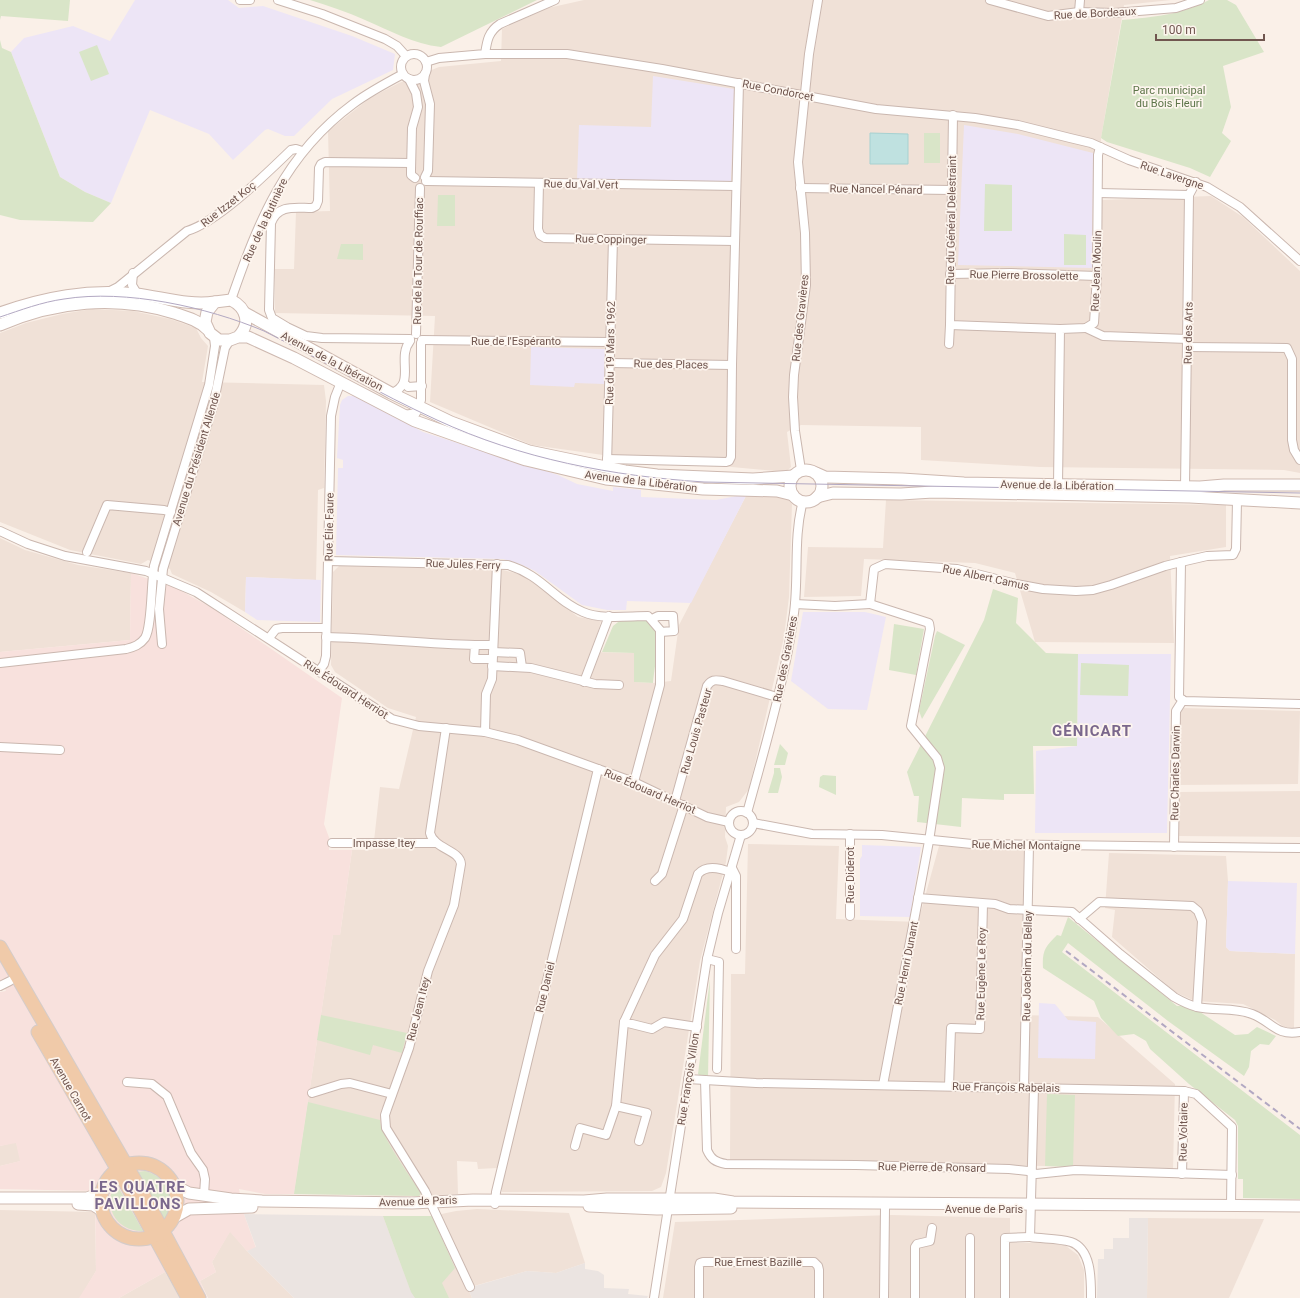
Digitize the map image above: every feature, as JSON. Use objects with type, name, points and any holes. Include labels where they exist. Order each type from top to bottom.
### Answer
[{"type":"main road","name":"Avenue Carnot","points":[[0,947],[158,1234]]},
{"type":"main road","name":"Avenue Carnot","points":[[0,964],[5,984],[122,1168]]},
{"type":"main road","points":[[138,1164],[151,1166],[162,1171],[171,1180],[177,1199],[173,1218],[158,1234],[135,1239],[123,1236],[112,1228],[103,1211],[102,1197],[109,1179],[122,1168],[138,1164]]},
{"type":"main road","points":[[158,1234],[188,1298]]},
{"type":"main road","points":[[158,1234],[199,1298]]},
{"type":"street","points":[[240,0],[250,0]]},
{"type":"street","points":[[278,0],[322,14],[386,39],[397,46],[406,56]]},
{"type":"street","points":[[426,62],[445,57],[485,54],[489,35],[492,30],[500,24],[555,0]]},
{"type":"street","name":"Rue des Gravières","points":[[797,473],[793,397],[794,375],[806,285],[804,233],[798,162],[804,94],[818,0]]},
{"type":"street","name":"Rue de Bordeaux","points":[[990,0],[1048,16],[1094,11],[1114,13],[1176,8],[1200,0]]},
{"type":"street","points":[[1079,12],[1080,0]]},
{"type":"street","name":"Rue Condorcet","points":[[485,54],[567,54],[804,94],[876,109],[953,115],[1018,125],[1070,138]]},
{"type":"street","points":[[406,56],[417,55],[426,62]]},
{"type":"street","points":[[406,56],[402,62],[402,74],[409,79],[420,79],[425,74],[426,62]]},
{"type":"street","name":"Rue de la Butinière","points":[[231,300],[254,239],[280,183],[302,151],[321,131],[353,103],[402,74]]},
{"type":"street","name":"Rue de la Tour de Rouffiac","points":[[420,188],[425,185],[425,179],[428,171],[430,104],[424,82],[425,74]]},
{"type":"street","name":"Rue de la Tour de Rouffiac","points":[[409,79],[416,94],[418,107],[412,128],[411,175],[415,178],[414,185],[420,188]]},
{"type":"street","points":[[607,463],[729,461],[731,457],[739,83]]},
{"type":"street","name":"Rue du Général Delestraint","points":[[949,344],[953,115]]},
{"type":"street","name":"Rue Lavergne","points":[[1070,138],[1129,160],[1196,182],[1214,190],[1240,208],[1300,261]]},
{"type":"street","name":"Rue Izzet Koç","points":[[107,292],[118,287],[133,273],[188,231],[197,228],[210,220],[264,176],[291,150],[296,148],[302,151]]},
{"type":"street","name":"Rue Jean Moulin","points":[[1086,328],[1094,323],[1097,276],[1098,155],[1100,148]]},
{"type":"street","name":"Rue de l'Espéranto","points":[[411,163],[325,162],[321,164],[319,168],[318,201],[316,206],[312,208],[284,209],[278,212],[271,223],[269,310],[272,318],[306,336],[322,338],[610,342]]},
{"type":"street","points":[[415,178],[420,175],[425,179]]},
{"type":"street","name":"Rue du Val Vert","points":[[425,179],[539,183],[736,186]]},
{"type":"street","name":"Rue des Arts","points":[[1185,486],[1190,195],[1196,182]]},
{"type":"street","name":"Rue Coppinger","points":[[539,183],[540,235],[545,238],[735,241]]},
{"type":"street","name":"Rue de la Tour de Rouffiac","points":[[420,188],[416,340],[422,386],[420,407]]},
{"type":"street","name":"Rue Nancel Pénard","points":[[800,188],[952,190]]},
{"type":"street","points":[[1098,193],[1190,195]]},
{"type":"street","name":"Rue du 19 Mars 1962","points":[[607,463],[612,239]]},
{"type":"street","points":[[133,273],[133,288],[138,295]]},
{"type":"street","name":"Rue Pierre Brossolette","points":[[950,274],[1011,273],[1097,276]]},
{"type":"street","points":[[0,313],[50,298],[76,294],[107,292],[190,302],[215,302],[221,300],[231,300],[238,303],[245,313],[245,327],[234,339],[224,341],[210,333],[197,322],[166,311],[137,305],[107,302],[65,305],[33,313],[0,325]]},
{"type":"street","points":[[210,333],[205,322],[207,312],[215,302]]},
{"type":"street","name":"Avenue de la Libération","points":[[245,313],[391,393],[463,428],[529,450],[607,463],[657,475],[753,479],[797,473]]},
{"type":"street","points":[[950,325],[1060,329],[1086,328],[1103,336],[1187,343],[1287,348],[1292,359],[1292,440],[1294,450],[1300,460]]},
{"type":"street","points":[[1058,485],[1060,329]]},
{"type":"street","name":"Avenue du Président Allende","points":[[0,663],[109,652],[134,647],[145,638],[148,632],[153,574],[209,384],[214,357],[210,333]]},
{"type":"street","name":"Avenue de la Libération","points":[[234,339],[248,337],[341,382],[423,425],[526,460],[591,477],[656,486],[777,491],[793,495]]},
{"type":"street","name":"Avenue du Président Allende","points":[[162,644],[159,623],[162,577],[213,406],[225,348],[234,339]]},
{"type":"street","name":"Rue de la Tour de Rouffiac","points":[[404,383],[405,350],[416,340]]},
{"type":"street","name":"Rue des Places","points":[[610,363],[732,365]]},
{"type":"street","name":"Rue Élie Faure","points":[[319,671],[324,664],[326,656],[331,416],[335,397],[341,382]]},
{"type":"street","points":[[391,393],[399,390],[404,383],[408,387],[422,386]]},
{"type":"street","points":[[403,415],[413,415],[420,407]]},
{"type":"street","points":[[806,469],[816,473],[822,485],[817,497],[808,501],[803,501],[793,495],[790,487],[797,473],[806,469]]},
{"type":"street","name":"Avenue de la Libération","points":[[816,473],[825,477],[834,478],[902,479],[964,483],[1185,486],[1300,485]]},
{"type":"street","name":"Avenue de la Libération","points":[[817,497],[833,493],[901,494],[933,492],[1190,497],[1300,504]]},
{"type":"street","name":"Rue des Gravières","points":[[747,813],[788,653],[795,604],[799,522],[803,501]]},
{"type":"street","points":[[1236,501],[1235,553],[1181,562],[1180,697],[1183,700],[1197,702],[1300,704]]},
{"type":"street","points":[[87,552],[106,506],[164,510],[171,512]]},
{"type":"street","name":"Rue Édouard Herriot","points":[[0,531],[28,544],[65,556],[108,563],[153,574],[202,595],[392,719],[409,724],[485,732],[523,742],[634,782],[707,816],[729,822]]},
{"type":"street","name":"Rue Jules Ferry","points":[[328,561],[497,564],[521,569],[533,575],[570,604],[585,613],[609,616],[648,616],[652,619],[658,616],[674,616],[674,631],[660,632]]},
{"type":"street","name":"Rue Albert Camus","points":[[870,604],[874,569],[885,564],[950,568],[1043,589],[1076,591],[1093,590],[1181,562]]},
{"type":"street","points":[[485,732],[486,694],[492,679],[497,564]]},
{"type":"street","points":[[795,604],[835,606],[870,604]]},
{"type":"street","name":"Rue Henri Dunant","points":[[870,604],[929,623],[930,628],[911,726],[936,758],[940,768],[929,841],[883,1085]]},
{"type":"street","points":[[584,682],[609,616]]},
{"type":"street","points":[[634,782],[660,685],[660,632],[652,619]]},
{"type":"street","points":[[269,638],[276,629],[282,628],[432,644],[475,645],[493,655],[522,667],[594,684],[619,685]]},
{"type":"street","points":[[475,645],[474,659],[493,655],[520,653],[522,667]]},
{"type":"street","name":"Rue Louis Pasteur","points":[[675,801],[707,686],[710,681],[723,681],[777,697]]},
{"type":"street","name":"Rue Charles Darwin","points":[[1174,847],[1176,711],[1183,700]]},
{"type":"street","points":[[436,843],[431,837],[430,829],[446,728]]},
{"type":"street","points":[[0,747],[60,750]]},
{"type":"street","name":"Rue Daniel","points":[[495,1202],[598,769]]},
{"type":"street","points":[[655,881],[662,874],[684,805]]},
{"type":"street","points":[[736,813],[747,813],[753,823],[749,832],[741,835],[731,830],[729,822],[730,818],[736,813]]},
{"type":"street","name":"Rue Michel Montaigne","points":[[753,823],[812,834],[882,835],[929,841],[972,844],[1300,848]]},
{"type":"street","name":"Rue Diderot","points":[[850,834],[850,916]]},
{"type":"street","name":"Rue François Villon","points":[[654,1298],[707,959],[718,913],[741,835]]},
{"type":"street","name":"Impasse Itey","points":[[332,843],[436,843]]},
{"type":"street","name":"Rue Jean Itey","points":[[436,843],[461,860],[457,894],[428,971],[409,1048],[385,1116],[386,1128],[433,1205],[470,1287]]},
{"type":"street","name":"Rue Joachim du Bellay","points":[[1024,1088],[1029,845]]},
{"type":"street","points":[[575,1146],[580,1128],[606,1135],[616,1106],[624,1022],[655,955],[683,919],[698,874],[702,870],[709,868],[731,870]]},
{"type":"street","name":"Rue François Villon","points":[[731,870],[736,876],[736,949]]},
{"type":"street","points":[[918,898],[995,904],[1009,909],[1066,910],[1072,912],[1120,954],[1174,997],[1197,1007],[1238,1010],[1253,1014],[1282,1033],[1300,1032]]},
{"type":"street","points":[[1079,918],[1099,902],[1192,906],[1198,911],[1202,921],[1197,1007]]},
{"type":"street","name":"Rue Eugène Le Roy","points":[[949,1086],[950,1028],[980,1029],[983,904]]},
{"type":"street","name":"Rue François Villon","points":[[707,959],[719,962],[717,1069]]},
{"type":"street","points":[[624,1022],[652,1029],[664,1022],[697,1027]]},
{"type":"street","name":"Rue François Rabelais","points":[[688,1079],[883,1085],[1184,1091],[1196,1094],[1232,1127],[1231,1205]]},
{"type":"street","name":"Rue Pierre de Ronsard","points":[[706,1080],[707,1150],[710,1158],[716,1162],[728,1164],[856,1165],[1008,1169],[1032,1172],[1075,1170],[1232,1175]]},
{"type":"street","points":[[127,1082],[152,1084],[167,1096],[190,1153],[203,1170],[205,1179],[204,1195]]},
{"type":"street","points":[[312,1093],[341,1084],[350,1083],[392,1094]]},
{"type":"street","points":[[1030,1237],[1034,1088]]},
{"type":"street","name":"Rue Voltaire","points":[[1182,1174],[1184,1091]]},
{"type":"street","points":[[616,1106],[647,1113],[639,1141]]},
{"type":"street","name":"Avenue de Paris","points":[[171,1180],[183,1191],[204,1195],[262,1201],[433,1205]]},
{"type":"street","points":[[0,1198],[87,1198],[104,1190]]},
{"type":"street","name":"Avenue de Paris","points":[[173,1218],[189,1209],[433,1205],[495,1202],[584,1201],[607,1199],[669,1204],[885,1208],[1231,1205],[1300,1206]]},
{"type":"street","name":"Avenue de Paris","points":[[495,1202],[607,1207],[669,1204],[714,1199],[723,1201],[1300,1211]]},
{"type":"street","points":[[0,1203],[87,1204],[98,1207],[103,1211]]},
{"type":"street","points":[[884,1298],[885,1208]]},
{"type":"street","points":[[915,1298],[915,1247],[917,1244],[930,1241],[932,1228]]},
{"type":"street","points":[[1005,1298],[1005,1238],[1030,1237],[1058,1239],[1073,1242],[1078,1247],[1089,1265],[1091,1298]]},
{"type":"street","points":[[970,1238],[970,1298]]},
{"type":"street","name":"Rue Ernest Bazille","points":[[699,1298],[700,1263],[814,1262],[818,1266],[819,1270],[819,1298]]},
{"type":"shaded area","points":[[135,0],[228,0],[239,8],[263,6],[352,36],[395,54],[393,70],[332,99],[294,136],[285,136],[268,129],[265,130],[233,160],[209,134],[150,110],[111,203],[85,192],[60,177],[11,52],[24,38],[73,26],[110,41]]},
{"type":"shaded area","points":[[584,0],[1171,0],[1124,5],[1101,138],[1102,200],[1211,196],[1243,217],[1300,271],[1300,473],[1284,470],[1040,467],[921,460],[921,427],[801,425],[787,432],[791,467],[786,472],[603,455],[532,445],[430,402],[435,316],[275,313],[275,269],[294,269],[296,212],[330,211],[328,131],[370,98],[399,83],[439,67],[501,61],[502,29],[548,8]]},
{"type":"shaded area","points":[[653,76],[734,89],[731,182],[577,180],[579,125],[651,127]]},
{"type":"shaded area","points":[[964,125],[1018,134],[1093,153],[1092,268],[958,265]]},
{"type":"shaded area","points":[[92,309],[133,311],[170,319],[196,328],[201,338],[208,346],[202,382],[324,385],[326,401],[324,488],[318,490],[316,580],[246,577],[245,612],[211,592],[172,574],[170,569],[148,560],[141,564],[70,550],[0,522],[0,333],[26,323],[62,314]]},
{"type":"shaded area","points":[[531,347],[605,349],[604,384],[575,383],[574,387],[530,385]]},
{"type":"shaded area","points":[[348,396],[357,396],[423,432],[558,475],[577,484],[613,491],[613,487],[641,490],[641,497],[716,500],[747,494],[691,603],[627,601],[626,610],[607,610],[582,605],[535,571],[520,564],[503,559],[336,555],[338,468],[343,468],[343,460],[337,458],[340,405],[342,400]]},
{"type":"shaded area","points":[[747,494],[785,497],[792,504],[789,597],[784,637],[749,789],[739,802],[726,807],[725,837],[728,846],[726,862],[700,961],[666,1173],[661,1187],[652,1191],[502,1192],[497,1168],[478,1169],[477,1162],[457,1161],[458,1194],[419,1196],[294,1194],[333,934],[340,935],[352,850],[373,850],[380,787],[399,789],[416,717],[388,708],[335,672],[331,665],[333,572],[339,566],[503,570],[519,574],[532,581],[578,617],[601,621],[592,652],[634,653],[634,682],[653,683],[671,681],[679,625]]},
{"type":"shaded area","points":[[886,500],[1226,505],[1226,547],[1170,556],[1174,643],[1035,642],[1015,573],[975,563],[864,559],[861,596],[804,597],[808,547],[883,548]]},
{"type":"shaded area","points":[[0,538],[25,550],[78,565],[131,573],[130,640],[0,652]]},
{"type":"shaded area","points":[[131,573],[176,588],[212,608],[342,698],[324,824],[330,840],[329,850],[352,850],[340,935],[333,935],[294,1194],[265,1194],[239,1189],[244,1214],[256,1248],[247,1251],[230,1232],[212,1262],[216,1272],[200,1281],[207,1297],[206,1298],[182,1298],[165,1272],[119,1298],[79,1298],[96,1271],[95,1191],[0,1189],[0,1166],[20,1161],[16,1143],[0,1146],[0,992],[6,991],[0,980],[0,652],[130,640]]},
{"type":"shaded area","points":[[246,577],[321,580],[320,622],[257,620],[245,612]]},
{"type":"shaded area","points":[[803,612],[865,612],[886,617],[867,710],[828,709],[791,681]]},
{"type":"shaded area","points":[[1078,654],[1171,654],[1167,833],[1035,833],[1036,751],[1077,746]]},
{"type":"shaded area","points":[[1181,708],[1300,711],[1298,784],[1178,785]]},
{"type":"shaded area","points":[[1300,791],[1300,837],[1178,836],[1179,792]]},
{"type":"shaded area","points":[[748,844],[839,846],[836,919],[918,922],[939,846],[1024,849],[1021,1015],[1098,1017],[1175,1084],[1173,1170],[1045,1166],[730,1161],[731,974],[745,974]]},
{"type":"shaded area","points":[[862,845],[921,847],[910,917],[860,916],[860,859],[862,856]]},
{"type":"shaded area","points":[[1109,853],[1226,856],[1228,881],[1226,947],[1230,951],[1295,954],[1294,1028],[1284,1027],[1275,1020],[1243,1004],[1195,1001],[1175,992],[1112,937],[1115,910],[1105,908]]},
{"type":"shaded area","points":[[1228,881],[1297,883],[1295,954],[1230,951],[1226,947]]},
{"type":"shaded area","points":[[1039,1003],[1055,1004],[1068,1020],[1096,1022],[1095,1059],[1038,1058]]},
{"type":"shaded area","points":[[16,1142],[21,1161],[0,1166],[0,1146]]},
{"type":"shaded area","points":[[477,1209],[569,1213],[585,1263],[556,1273],[527,1271],[474,1286],[468,1288],[472,1298],[415,1298],[411,1292],[383,1216],[432,1216],[456,1211]]},
{"type":"shaded area","points":[[0,1210],[95,1212],[96,1271],[80,1298],[0,1298]]},
{"type":"shaded area","points":[[244,1214],[383,1216],[415,1298],[294,1298],[247,1251],[256,1247]]},
{"type":"shaded area","points":[[892,1215],[1010,1218],[1010,1243],[1058,1243],[1066,1246],[1078,1255],[1084,1270],[1084,1298],[663,1298],[675,1222]]},
{"type":"shaded area","points":[[1129,1218],[1148,1218],[1147,1298],[1097,1298],[1098,1259],[1104,1259],[1104,1249],[1113,1249],[1113,1238],[1129,1238]]},
{"type":"shaded area","points":[[1148,1218],[1264,1219],[1229,1298],[1147,1298]]},
{"type":"shaded area","points":[[230,1231],[247,1251],[294,1298],[208,1298],[200,1281],[216,1272],[212,1262]]},
{"type":"shaded area","points":[[585,1263],[585,1269],[598,1271],[604,1275],[604,1288],[629,1289],[628,1294],[648,1296],[647,1298],[472,1298],[468,1288],[527,1271],[556,1273]]},
{"type":"shaded area","points":[[165,1272],[182,1298],[119,1298]]},
{"type":"green space","points":[[0,0],[70,0],[68,21],[1,16],[0,20]]},
{"type":"green space","points":[[310,0],[537,0],[441,47],[412,40],[351,14]]},
{"type":"green space","name":"Parc municipal du Bois Fleuri","points":[[1209,0],[1227,0],[1236,5],[1264,52],[1223,66],[1231,107],[1222,133],[1231,141],[1210,177],[1190,168],[1107,142],[1101,138],[1122,20],[1177,12]]},
{"type":"green space","points":[[0,40],[2,48],[11,52],[60,177],[85,192],[111,203],[93,222],[20,220],[0,215]]},
{"type":"green space","points":[[97,45],[109,74],[91,81],[79,52]]},
{"type":"green space","points":[[924,133],[940,133],[940,163],[924,163]]},
{"type":"green space","points":[[985,184],[1012,185],[1012,231],[984,231]]},
{"type":"green space","points":[[438,195],[455,195],[455,226],[437,226]]},
{"type":"green space","points":[[1064,234],[1086,235],[1086,265],[1064,265]]},
{"type":"green space","points":[[341,244],[363,244],[363,260],[337,259]]},
{"type":"green space","points":[[993,589],[1018,598],[1016,623],[1046,653],[1078,654],[1077,746],[1033,746],[1034,794],[1004,794],[1004,800],[962,798],[961,827],[917,822],[919,796],[914,796],[907,772],[984,620]]},
{"type":"green space","points":[[622,619],[645,620],[652,623],[655,627],[657,642],[653,683],[634,682],[634,653],[602,652],[613,626]]},
{"type":"green space","points":[[894,624],[924,629],[916,675],[889,670]]},
{"type":"green space","points":[[937,631],[965,645],[922,719],[919,711]]},
{"type":"green space","points":[[1081,663],[1129,665],[1128,696],[1080,695]]},
{"type":"green space","points":[[780,744],[788,753],[785,765],[774,765]]},
{"type":"green space","points":[[774,768],[780,768],[782,777],[778,793],[768,793],[774,773]]},
{"type":"green space","points":[[823,775],[836,776],[836,795],[819,787],[820,777]]},
{"type":"green space","points":[[1068,917],[1177,1006],[1187,1006],[1200,1012],[1235,1035],[1248,1034],[1257,1027],[1276,1036],[1269,1045],[1260,1044],[1251,1051],[1249,1067],[1244,1076],[1168,1021],[1068,943],[1062,952],[1300,1135],[1300,1199],[1243,1198],[1243,1179],[1238,1179],[1238,1126],[1235,1120],[1189,1084],[1150,1049],[1146,1041],[1134,1034],[1118,1036],[1101,1018],[1094,1001],[1043,968],[1043,957],[1045,950],[1057,935],[1061,936]]},
{"type":"green space","points":[[710,979],[708,1077],[700,1076],[698,1074]]},
{"type":"green space","points":[[321,1015],[407,1033],[402,1053],[373,1045],[370,1055],[317,1040]]},
{"type":"green space","points":[[1047,1094],[1075,1095],[1073,1167],[1045,1166]]},
{"type":"green space","points":[[308,1102],[380,1120],[381,1127],[390,1146],[421,1193],[419,1196],[294,1194]]},
{"type":"green space","points":[[145,1171],[160,1179],[165,1184],[168,1191],[170,1205],[164,1220],[137,1172]]},
{"type":"green space","points":[[116,1183],[143,1231],[125,1227],[114,1216],[110,1200]]},
{"type":"green space","points":[[383,1216],[432,1216],[455,1268],[442,1283],[449,1298],[415,1298],[411,1292]]},
{"type":"water","points":[[870,133],[908,134],[908,164],[870,164]]},
{"type":"tram line","points":[[0,317],[32,306],[64,299],[113,296],[166,302],[217,314],[264,331],[393,399],[469,434],[534,455],[601,470],[635,475],[704,482],[1300,493]]},
{"type":"railway","points":[[1066,951],[1300,1129]]},
{"type":"district","name":"GÉNICART","points":[[1092,731]]},
{"type":"district","name":"LES QUATRE PAVILLONS","points":[[138,1196]]}]
